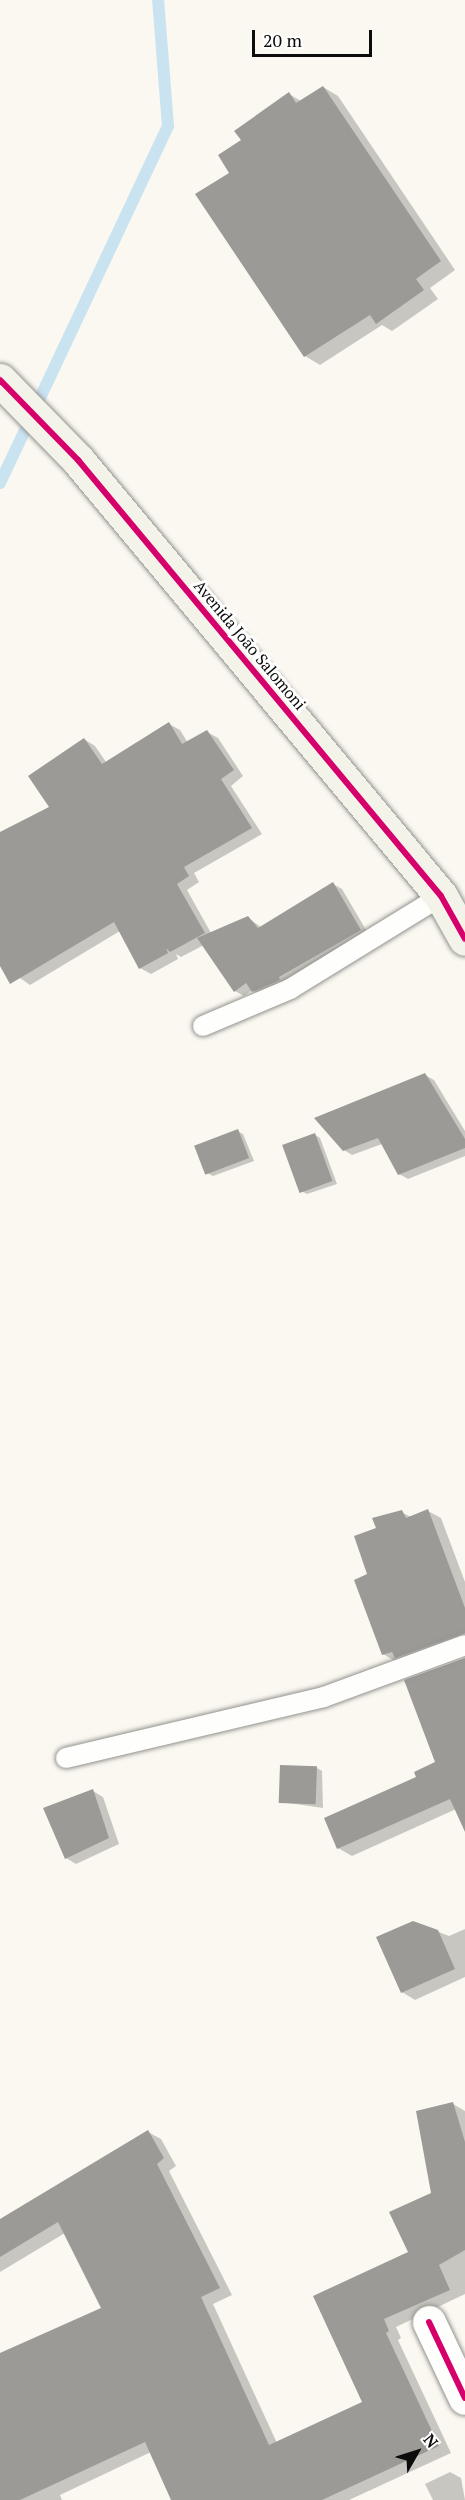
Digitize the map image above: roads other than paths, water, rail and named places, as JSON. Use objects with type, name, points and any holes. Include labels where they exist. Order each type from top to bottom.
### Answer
[{"type":"main road","name":"Avenida João Salomoni","points":[[0,380],[78,460],[441,896],[465,939]]},
{"type":"street","points":[[429,2322],[465,2398]]},
{"type":"lane","points":[[203,1026],[290,989],[441,896]]},
{"type":"lane","points":[[66,1758],[324,1697],[465,1644]]},
{"type":"waterway","points":[[0,483],[168,126],[158,0]]}]
